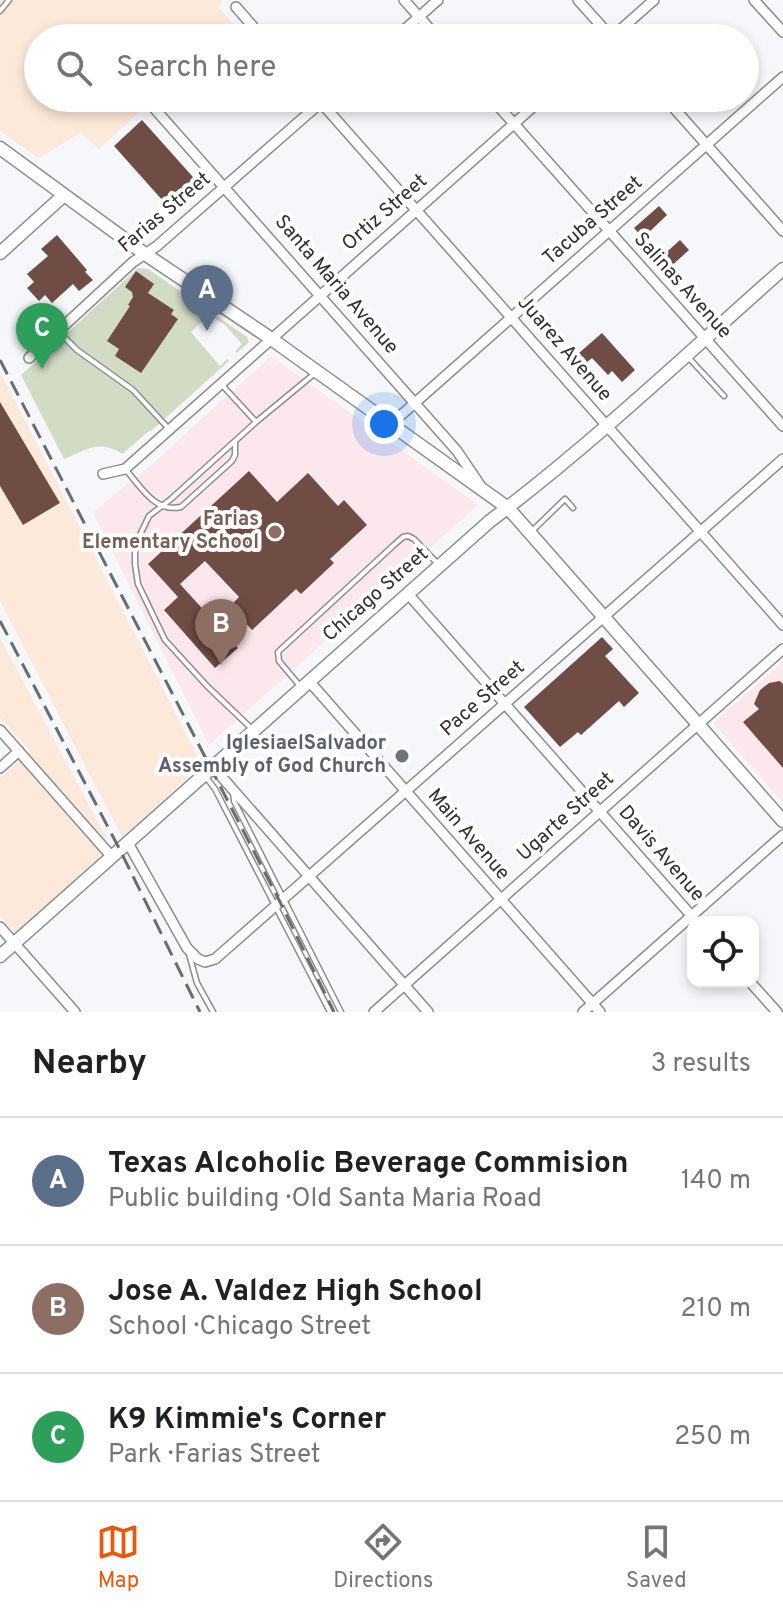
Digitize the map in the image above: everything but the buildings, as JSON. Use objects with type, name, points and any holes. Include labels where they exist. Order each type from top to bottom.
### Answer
[{"type":"street","points":[[404,0],[425,24]]},
{"type":"street","points":[[411,24],[438,0]]},
{"type":"street","points":[[578,0],[599,24]]},
{"type":"street","points":[[627,24],[654,0]]},
{"type":"street","points":[[754,0],[783,32]]},
{"type":"street","points":[[240,4],[254,24]]},
{"type":"street","name":"Tacuba Street","points":[[759,98],[783,77]]},
{"type":"street","name":"Santa Maria Avenue","points":[[158,112],[457,451],[484,491]]},
{"type":"street","name":"Farias Street","points":[[29,358],[133,262],[157,246],[308,112]]},
{"type":"street","name":"Juarez Avenue","points":[[332,112],[783,625]]},
{"type":"street","name":"Salinas Avenue","points":[[503,112],[783,426]]},
{"type":"street","name":"Ortiz Street","points":[[103,474],[125,469],[527,112]]},
{"type":"street","points":[[678,112],[783,231]]},
{"type":"street","name":"Tacuba Street","points":[[391,424],[744,112]]},
{"type":"street","points":[[0,148],[63,196],[270,338],[508,508],[783,821]]},
{"type":"street","points":[[0,253],[63,196]]},
{"type":"street","name":"Chicago Street","points":[[0,956],[440,565],[606,425],[783,269]]},
{"type":"street","name":"Pace Street","points":[[187,948],[205,962],[215,959],[783,459]]},
{"type":"street","name":"Davis Avenue","points":[[408,594],[691,916]]},
{"type":"street","name":"Ugarte Street","points":[[374,1012],[783,649]]},
{"type":"street","name":"Main Avenue","points":[[305,684],[406,791],[600,1012]]},
{"type":"street","points":[[0,730],[112,857]]},
{"type":"street","points":[[0,768],[19,751]]},
{"type":"street","points":[[208,771],[233,790],[428,1012]]},
{"type":"street","points":[[697,916],[783,835]]},
{"type":"street","points":[[128,843],[187,948]]},
{"type":"street","points":[[583,1012],[687,925]]},
{"type":"street","points":[[0,927],[75,1012]]},
{"type":"street","points":[[755,988],[777,1012]]},
{"type":"lane","points":[[0,11],[9,0]]},
{"type":"lane","points":[[58,331],[77,350],[133,390],[169,429]]},
{"type":"lane","points":[[686,355],[724,396]]},
{"type":"lane","points":[[253,731],[165,640],[142,595],[135,564],[138,539],[149,516],[317,371]]},
{"type":"lane","points":[[220,383],[256,422]]},
{"type":"lane","points":[[125,469],[161,507],[181,507],[232,461],[235,441]]},
{"type":"lane","points":[[530,533],[565,499],[573,508]]},
{"type":"lane","points":[[305,684],[279,661],[278,652],[395,544],[408,536],[440,565]]},
{"type":"lane","points":[[208,771],[215,789],[341,1012]]},
{"type":"lane","points":[[233,790],[234,801],[330,1012]]},
{"type":"lane","points":[[187,948],[197,983],[213,1012]]},
{"type":"shaded area","points":[[0,0],[223,0],[219,8],[233,24],[24,24],[24,112],[140,112],[99,149],[81,133],[38,158],[0,131]]},
{"type":"shaded area","name":"Farias Elementary School","points":[[271,356],[478,505],[209,745],[93,513],[130,484]]},
{"type":"shaded area","points":[[0,372],[202,765],[122,837],[0,601]]},
{"type":"shaded area","points":[[0,638],[106,837],[99,857],[18,931],[13,931],[0,916],[0,778],[30,751],[0,717]]},
{"type":"shaded area","points":[[783,662],[783,803],[713,723]]},
{"type":"green space","points":[[138,268],[148,269],[247,337],[249,342],[237,353],[235,351],[242,344],[224,324],[209,315],[191,332],[220,366],[227,359],[229,361],[122,454],[100,447],[64,459],[21,375]]},
{"type":"railway","points":[[0,360],[334,1012]]},
{"type":"railway","points":[[0,621],[120,850],[200,1012]]},
{"type":"place","name":"Texas Alcoholic Beverage Commision","points":[[207,331]]},
{"type":"place","name":"K9 Kimmie's Corner","points":[[42,369]]},
{"type":"place","name":"Farias Elementary School","points":[[275,532]]},
{"type":"place","name":"Jose A. Valdez High School","points":[[221,665]]},
{"type":"place","name":"IglesiaelSalvador Assembly of God Church","points":[[402,756]]}]
